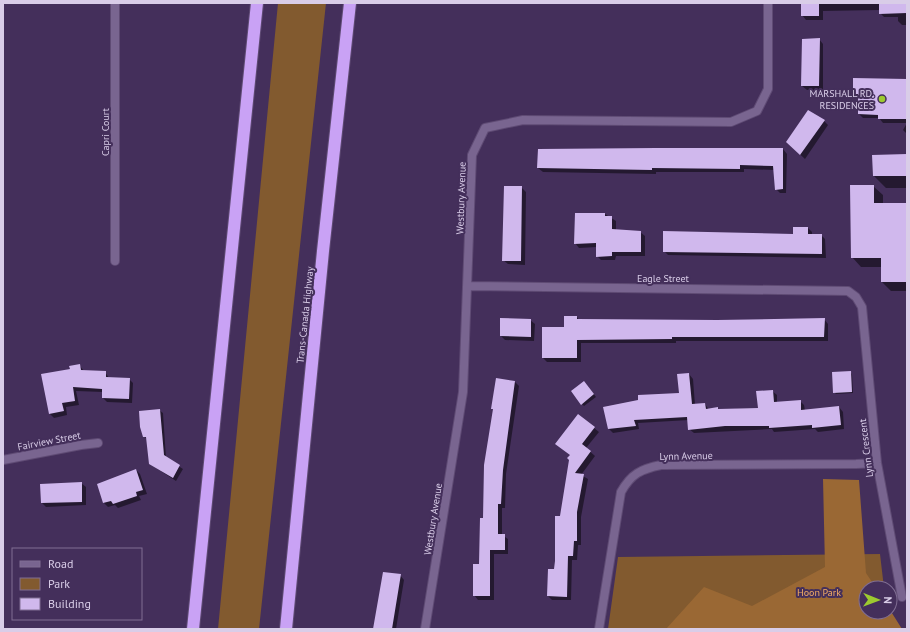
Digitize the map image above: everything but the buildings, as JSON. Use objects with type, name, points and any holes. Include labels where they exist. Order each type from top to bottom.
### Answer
[{"type":"highway","points":[[194,629],[257,3]]},
{"type":"highway","name":"Trans-Canada Highway","points":[[286,629],[323,251],[350,3]]},
{"type":"street","name":"Capri Court","points":[[115,3],[115,261]]},
{"type":"street","name":"Westbury Avenue","points":[[425,629],[463,392],[472,155],[486,128],[523,120],[731,122],[757,111],[768,89],[768,3]]},
{"type":"street","name":"Eagle Street","points":[[468,286],[834,289],[848,290],[856,297]]},
{"type":"street","name":"Lynn Crescent","points":[[856,297],[862,307],[864,319],[876,463],[902,597]]},
{"type":"street","name":"Fairview Street","points":[[3,460],[98,443]]},
{"type":"street","name":"Lynn Avenue","points":[[599,629],[621,492],[628,480],[644,468],[661,465],[876,463]]},
{"type":"green space","points":[[278,3],[326,3],[259,629],[218,629]]},
{"type":"green space","points":[[823,479],[859,480],[866,573],[871,580],[858,580],[858,620],[896,620],[902,629],[666,629],[704,587],[752,606],[825,567]]},
{"type":"green space","name":"Hoon Park","points":[[880,554],[883,580],[858,580],[858,620],[877,620],[889,629],[608,629],[618,557]]},
{"type":"place","name":"MARSHALL RD. RESIDENCES","points":[[882,99]]}]
